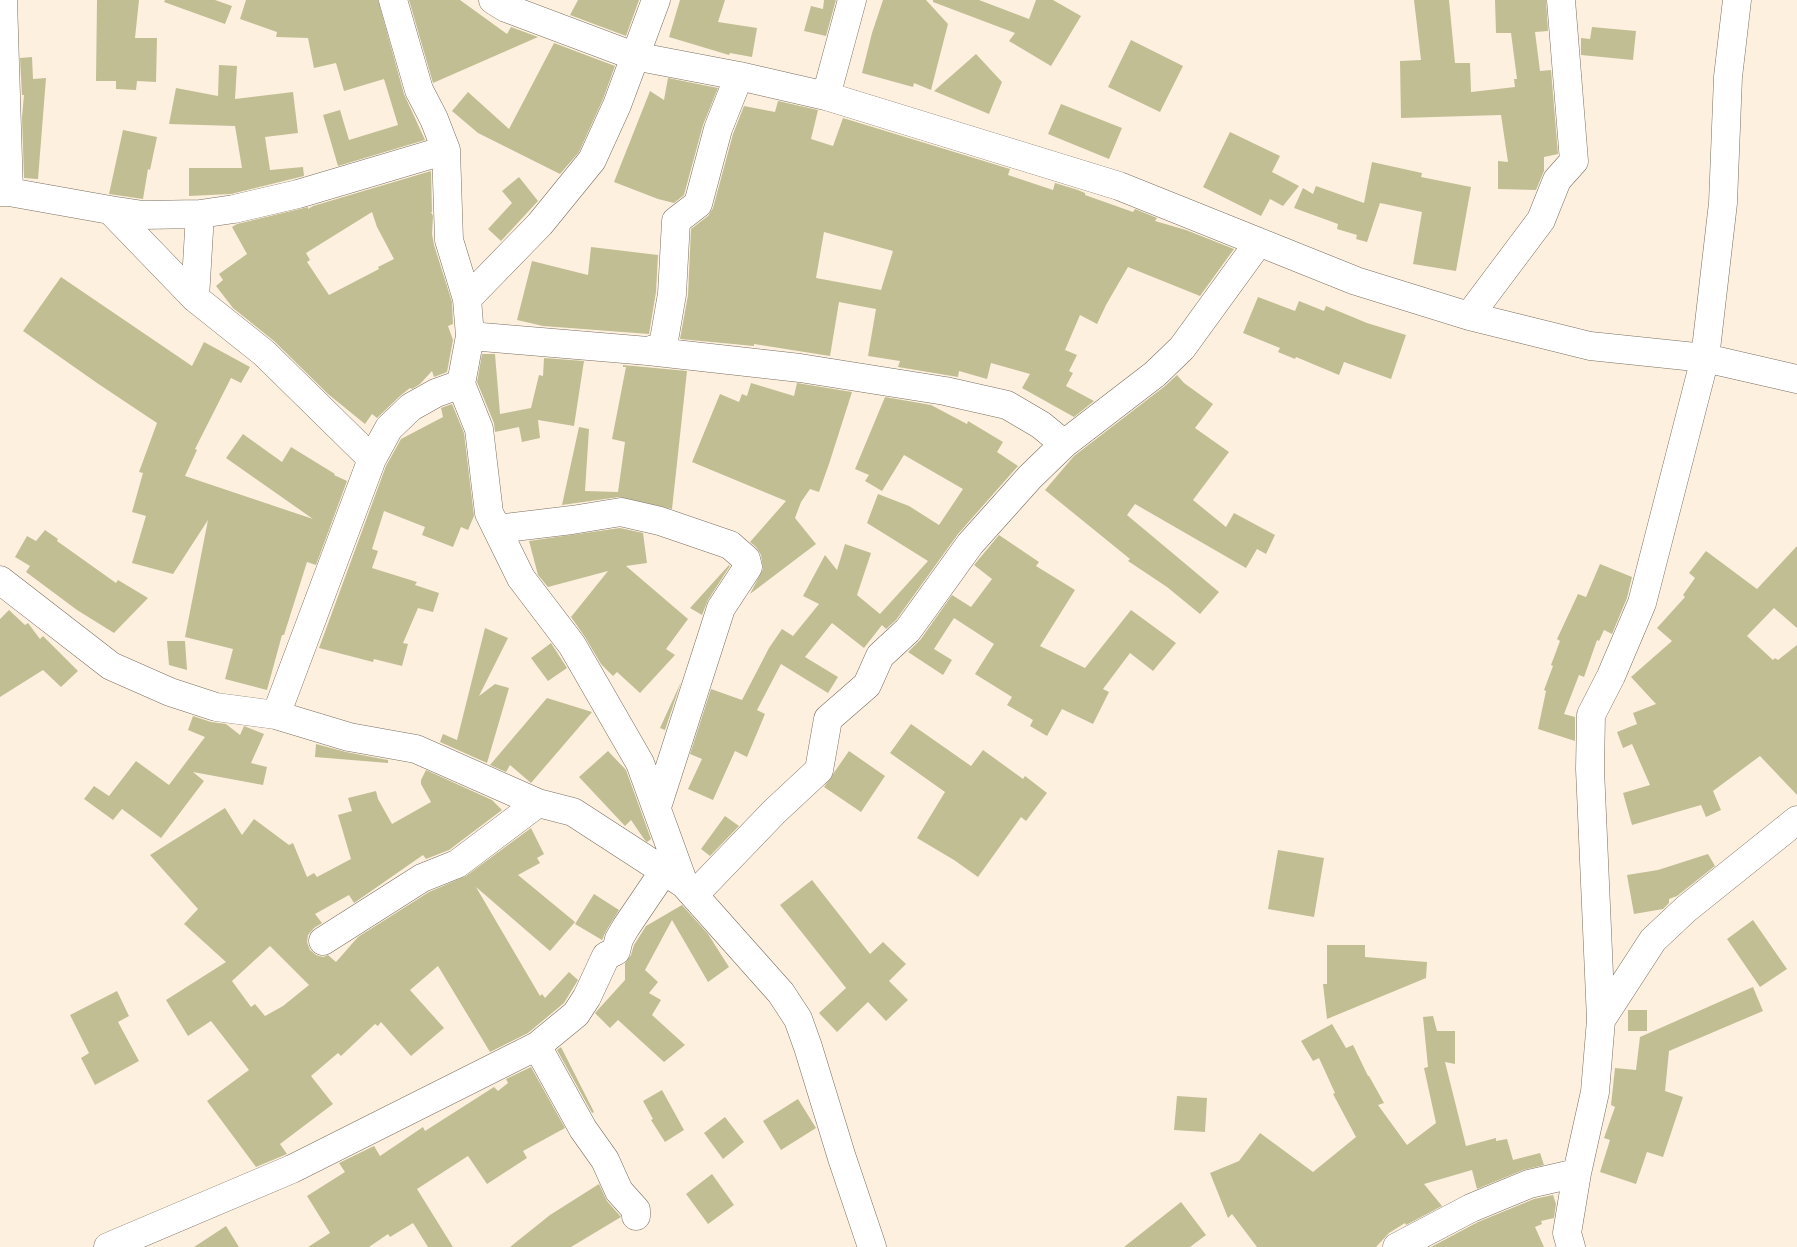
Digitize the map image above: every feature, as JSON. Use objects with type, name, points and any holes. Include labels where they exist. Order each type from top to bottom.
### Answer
[{"type":"street","points":[[3,0],[4,192],[143,215],[200,214],[234,209],[298,194],[446,150]]},
{"type":"street","points":[[393,0],[419,90],[434,119],[446,150],[449,240],[467,299],[470,336],[461,384],[480,429],[489,513],[521,578],[576,654],[640,764],[657,807],[681,883]]},
{"type":"street","points":[[467,299],[540,224],[592,160],[616,105],[656,0]]},
{"type":"street","points":[[826,96],[852,0]]},
{"type":"street","points":[[1469,316],[1541,220],[1557,180],[1574,161],[1561,0]]},
{"type":"street","points":[[1571,1247],[1567,1233],[1577,1172],[1596,1092],[1600,1020],[1590,769],[1592,715],[1642,603],[1705,358],[1722,204],[1728,77],[1737,0]]},
{"type":"street","points":[[504,3],[634,56],[739,76],[826,96],[1119,186],[1356,281],[1469,316],[1590,346],[1705,358],[1797,379]]},
{"type":"street","points":[[648,351],[663,346],[672,294],[676,221],[698,204],[718,130],[739,76]]},
{"type":"street","points":[[110,210],[195,298],[264,353],[372,459]]},
{"type":"street","points":[[195,298],[200,214]]},
{"type":"street","points":[[108,1247],[292,1169],[538,1046],[576,1014],[587,997],[606,956],[616,951],[619,939],[626,926],[775,811],[819,770],[828,719],[867,685],[880,656],[908,630],[970,544],[1030,477],[1064,444],[1155,374],[1182,348],[1259,242]]},
{"type":"street","points":[[470,336],[648,351],[800,368],[945,391],[1007,405],[1041,425],[1064,444]]},
{"type":"street","points":[[276,715],[372,459],[389,428],[411,407],[436,393],[461,384]]},
{"type":"street","points":[[497,529],[620,512],[660,521],[730,545],[746,559],[748,567],[721,608],[657,807]]},
{"type":"street","points":[[0,580],[111,666],[170,692],[216,707],[276,715],[349,737],[416,749],[538,803],[573,812],[681,883],[780,993],[798,1019],[872,1247]]},
{"type":"street","points":[[323,941],[422,878],[457,864],[538,803]]},
{"type":"street","points":[[1600,1020],[1653,940],[1686,909],[1797,820]]},
{"type":"street","points":[[538,1046],[583,1129],[605,1160],[619,1191],[636,1210],[636,1216]]},
{"type":"street","points":[[1397,1247],[1471,1208],[1529,1184],[1577,1172]]},
{"type":"building","points":[[97,0],[139,0],[135,38],[157,38],[156,82],[137,81],[136,90],[116,89],[116,81],[96,81]]},
{"type":"building","points":[[165,0],[215,0],[232,6],[225,24],[164,2]]},
{"type":"building","points":[[246,0],[378,0],[404,94],[425,140],[338,166],[323,115],[340,110],[349,140],[398,125],[384,79],[344,91],[336,63],[314,68],[308,38],[276,37],[277,32],[240,19]]},
{"type":"building","points":[[409,0],[460,0],[507,34],[511,27],[538,37],[433,83]]},
{"type":"building","points":[[578,0],[639,0],[626,36],[570,15]]},
{"type":"building","points":[[680,0],[725,0],[718,22],[757,28],[752,57],[730,53],[729,55],[669,37]]},
{"type":"building","points":[[824,0],[836,0],[826,36],[804,31],[811,6],[823,9]]},
{"type":"building","points":[[883,0],[926,0],[948,24],[931,90],[914,83],[913,87],[862,73]]},
{"type":"building","points":[[933,0],[979,0],[1029,19],[1036,0],[1053,0],[1081,16],[1051,66],[1009,41],[1015,33],[933,2]]},
{"type":"building","points":[[1414,0],[1449,0],[1455,63],[1470,63],[1471,92],[1515,87],[1514,79],[1517,79],[1511,33],[1496,33],[1495,0],[1546,0],[1548,31],[1535,32],[1540,71],[1551,70],[1558,154],[1544,157],[1544,171],[1536,190],[1498,189],[1498,161],[1508,162],[1501,115],[1401,118],[1400,61],[1421,60]]},
{"type":"building","points":[[1592,27],[1636,31],[1633,60],[1581,55],[1581,38],[1590,39]]},
{"type":"building","points":[[1131,40],[1183,66],[1160,112],[1108,87]]},
{"type":"building","points":[[554,43],[615,66],[603,99],[579,152],[560,174],[478,133],[452,111],[468,92],[509,129]]},
{"type":"building","points":[[976,54],[1002,82],[989,114],[934,91]]},
{"type":"building","points":[[32,57],[33,79],[46,78],[38,179],[24,178],[22,117],[24,95],[22,95],[20,58]]},
{"type":"building","points":[[219,65],[237,66],[235,99],[293,92],[298,133],[265,137],[270,170],[303,167],[304,176],[231,194],[189,196],[189,168],[242,168],[235,126],[169,124],[176,88],[218,96]]},
{"type":"building","points":[[668,78],[718,88],[703,125],[684,195],[674,203],[658,199],[614,182],[650,91],[664,100]]},
{"type":"building","points":[[778,101],[818,110],[811,139],[833,146],[843,118],[1010,169],[1008,175],[1053,190],[1055,183],[1133,212],[1135,209],[1157,218],[1155,221],[1186,230],[1234,249],[1200,296],[1128,267],[1097,324],[1080,315],[1065,350],[1077,355],[1069,371],[1073,373],[1066,386],[1094,401],[1074,417],[1022,388],[1030,374],[991,363],[987,379],[959,371],[958,377],[898,367],[900,361],[868,356],[876,309],[839,302],[830,356],[754,344],[754,346],[680,339],[688,295],[691,229],[708,216],[713,208],[733,134],[744,106],[775,112]],"holes":[[[824,232],[893,251],[881,290],[816,278]]]},
{"type":"building","points":[[1061,104],[1122,128],[1109,159],[1048,134]]},
{"type":"building","points":[[123,130],[157,137],[150,170],[148,169],[143,199],[109,194]]},
{"type":"building","points":[[1230,132],[1280,156],[1272,172],[1299,186],[1283,206],[1270,199],[1261,216],[1203,187]]},
{"type":"building","points":[[1372,162],[1422,173],[1421,177],[1471,187],[1456,271],[1413,264],[1422,212],[1380,203],[1367,242],[1356,239],[1357,235],[1337,229],[1338,224],[1294,208],[1303,188],[1313,194],[1316,186],[1364,203]]},
{"type":"building","points":[[431,171],[432,234],[452,302],[453,324],[448,326],[453,340],[447,372],[434,377],[432,371],[420,384],[412,389],[410,388],[377,418],[372,414],[365,424],[328,394],[274,341],[233,308],[216,286],[223,280],[219,274],[247,254],[232,227],[237,224],[308,207],[308,209]],"holes":[[[372,212],[377,227],[394,259],[329,295],[307,262],[310,260],[306,253]]]},
{"type":"building","points":[[519,177],[538,201],[501,241],[488,229],[512,203],[502,191]]},
{"type":"building","points":[[591,247],[658,255],[656,292],[649,334],[543,326],[517,320],[532,261],[588,275]]},
{"type":"building","points":[[61,277],[192,366],[204,342],[250,367],[241,383],[231,378],[195,449],[197,450],[185,476],[313,519],[226,458],[243,434],[282,462],[291,447],[334,475],[347,481],[316,565],[307,562],[284,635],[282,635],[267,690],[225,679],[233,649],[185,637],[208,520],[173,574],[132,563],[146,516],[132,512],[143,473],[139,472],[157,423],[23,331]]},
{"type":"building","points":[[1258,297],[1295,311],[1299,301],[1324,311],[1326,306],[1367,323],[1406,335],[1391,379],[1344,362],[1339,375],[1296,357],[1295,359],[1278,352],[1280,348],[1243,333]]},
{"type":"building","points":[[482,354],[495,354],[500,414],[531,408],[539,375],[543,376],[544,358],[584,361],[574,426],[538,420],[540,438],[522,442],[519,427],[495,432],[494,423],[477,382]]},
{"type":"building","points":[[623,365],[687,371],[672,509],[619,497],[562,505],[579,427],[589,429],[585,491],[618,492],[625,442],[612,439],[626,367],[623,367]]},
{"type":"building","points":[[1177,375],[1184,383],[1213,404],[1195,428],[1229,452],[1193,500],[1226,527],[1234,513],[1275,535],[1266,554],[1257,549],[1246,568],[1135,504],[1127,515],[1219,592],[1200,614],[1167,587],[1128,561],[1130,559],[1045,490],[1074,456]]},
{"type":"building","points":[[751,383],[794,396],[797,383],[852,392],[819,492],[810,489],[801,502],[795,518],[816,544],[750,594],[763,569],[761,555],[750,542],[786,501],[692,462],[720,394],[739,402],[742,394],[747,396]]},
{"type":"building","points":[[885,397],[931,405],[967,424],[968,421],[1003,442],[997,452],[1018,466],[958,534],[896,620],[886,629],[882,625],[864,648],[832,623],[805,657],[838,677],[828,693],[781,664],[757,710],[765,714],[747,757],[735,751],[713,800],[688,789],[702,759],[690,754],[711,689],[742,700],[769,648],[782,629],[793,636],[819,604],[803,596],[825,555],[837,570],[845,544],[871,553],[857,595],[880,614],[928,561],[867,523],[878,494],[909,506],[939,525],[963,489],[904,455],[882,491],[865,481],[869,475],[855,469]]},
{"type":"building","points":[[452,404],[464,433],[474,516],[468,530],[461,527],[453,547],[422,535],[425,527],[384,511],[372,549],[378,551],[372,568],[417,582],[415,585],[439,593],[433,612],[418,608],[403,643],[408,644],[402,666],[374,659],[373,662],[319,648],[386,466],[401,439],[443,417],[441,408]]},
{"type":"building","points":[[620,528],[643,533],[647,563],[626,566],[688,619],[666,649],[675,655],[640,693],[617,672],[613,676],[601,664],[571,617],[608,571],[548,587],[538,575],[529,541]]},
{"type":"building","points":[[45,530],[58,539],[57,541],[116,583],[118,580],[148,598],[114,633],[77,610],[26,572],[30,566],[15,557],[27,536],[36,541]]},
{"type":"building","points":[[999,535],[1039,562],[1036,566],[1075,590],[1040,646],[1085,668],[1131,610],[1176,643],[1153,671],[1130,653],[1103,689],[1109,692],[1093,724],[1062,709],[1047,736],[1030,726],[1033,720],[1007,705],[1012,697],[975,674],[994,644],[954,618],[934,649],[952,660],[943,675],[908,652],[921,639],[952,595],[971,607],[992,579],[974,565]]},
{"type":"building","points":[[1797,546],[1797,628],[1774,608],[1747,636],[1773,660],[1775,658],[1778,660],[1797,645],[1797,795],[1760,756],[1713,791],[1721,810],[1706,817],[1701,805],[1632,825],[1623,793],[1650,785],[1632,744],[1623,748],[1617,732],[1637,724],[1633,713],[1656,704],[1631,677],[1672,641],[1657,628],[1685,597],[1683,595],[1695,578],[1689,573],[1706,551],[1757,589]]},
{"type":"building","points":[[1600,564],[1632,577],[1627,598],[1612,634],[1604,630],[1599,641],[1597,640],[1584,677],[1579,675],[1564,714],[1575,717],[1575,741],[1538,729],[1546,691],[1544,690],[1560,641],[1557,639],[1578,594],[1586,597]]},
{"type":"building","points":[[729,565],[708,600],[702,615],[690,608]]},
{"type":"building","points":[[9,610],[25,625],[28,623],[40,639],[43,636],[78,671],[61,687],[43,670],[0,697],[0,619]]},
{"type":"building","points":[[485,628],[508,638],[479,696],[495,684],[509,688],[487,763],[440,742],[443,734],[457,740]]},
{"type":"building","points":[[167,641],[185,641],[187,670],[169,665]]},
{"type":"building","points":[[551,643],[567,668],[548,681],[531,658]]},
{"type":"building","points":[[681,682],[665,730],[660,728]]},
{"type":"building","points":[[547,698],[592,712],[531,783],[510,765],[506,772],[490,765]]},
{"type":"building","points":[[193,716],[211,722],[226,724],[240,735],[244,726],[264,734],[251,763],[267,767],[263,785],[193,772],[204,781],[161,838],[122,809],[113,820],[84,799],[94,786],[109,796],[136,761],[169,785],[205,737],[188,730]]},
{"type":"building","points":[[911,724],[971,766],[983,750],[1023,779],[1025,776],[1047,793],[1026,821],[1021,817],[978,877],[917,838],[945,792],[890,753]]},
{"type":"building","points":[[316,744],[388,760],[388,763],[315,757]]},
{"type":"building","points":[[608,751],[626,770],[651,839],[647,842],[631,820],[625,826],[579,777]]},
{"type":"building","points":[[849,751],[885,776],[861,812],[824,787]]},
{"type":"building","points":[[426,770],[492,800],[502,810],[449,850],[426,859],[423,855],[354,903],[349,895],[315,914],[322,923],[308,935],[307,942],[310,950],[316,955],[323,957],[328,955],[336,962],[358,937],[429,892],[466,876],[531,828],[544,854],[537,858],[540,863],[518,875],[575,922],[550,951],[476,887],[540,996],[542,994],[545,998],[569,972],[578,980],[564,1003],[528,1033],[490,1052],[438,966],[410,990],[444,1028],[411,1056],[381,1022],[378,1026],[375,1024],[341,1056],[338,1053],[311,1076],[333,1104],[280,1144],[287,1154],[256,1167],[207,1101],[249,1070],[211,1021],[188,1036],[166,1000],[226,962],[184,924],[198,909],[150,855],[225,808],[242,835],[254,819],[289,845],[293,843],[307,877],[314,873],[317,877],[351,859],[338,815],[352,811],[348,798],[376,791],[378,799],[392,824],[431,802],[421,784]],"holes":[[[270,946],[309,985],[283,1006],[265,1016],[255,1004],[251,1007],[232,981]]]},
{"type":"building","points":[[725,816],[739,826],[710,856],[701,849]]},
{"type":"building","points":[[1278,850],[1324,858],[1314,917],[1268,909]]},
{"type":"building","points":[[1708,854],[1715,866],[1677,896],[1669,899],[1669,903],[1663,909],[1634,914],[1627,875],[1658,870]]},
{"type":"building","points":[[812,880],[870,954],[883,942],[906,964],[889,981],[908,1000],[886,1021],[868,1002],[837,1032],[819,1013],[846,988],[780,905]]},
{"type":"building","points":[[594,894],[619,910],[602,940],[575,924]]},
{"type":"building","points":[[682,905],[708,934],[729,967],[708,982],[672,920],[645,970],[658,982],[649,993],[661,1000],[652,1015],[685,1045],[664,1062],[618,1020],[610,1028],[595,1013],[625,980],[625,963],[646,926]]},
{"type":"building","points":[[1753,920],[1787,969],[1760,987],[1727,939]]},
{"type":"building","points":[[1327,945],[1365,945],[1365,957],[1427,962],[1426,978],[1327,1019],[1323,984],[1327,984]]},
{"type":"building","points":[[1753,987],[1763,1011],[1669,1051],[1665,1091],[1683,1097],[1663,1157],[1647,1152],[1636,1184],[1600,1172],[1610,1140],[1604,1138],[1615,1107],[1611,1105],[1615,1068],[1636,1070],[1640,1037]]},
{"type":"building","points":[[117,991],[129,1016],[118,1022],[139,1061],[95,1085],[81,1058],[89,1053],[70,1015]]},
{"type":"building","points":[[1628,1010],[1647,1010],[1647,1031],[1628,1031]]},
{"type":"building","points":[[1433,1016],[1437,1031],[1455,1031],[1455,1064],[1445,1062],[1466,1146],[1496,1138],[1496,1141],[1507,1139],[1513,1160],[1540,1153],[1544,1165],[1523,1170],[1477,1189],[1472,1170],[1424,1184],[1442,1206],[1406,1225],[1405,1223],[1389,1233],[1376,1247],[1257,1247],[1232,1214],[1228,1218],[1210,1173],[1239,1161],[1260,1133],[1313,1172],[1356,1137],[1333,1094],[1335,1093],[1319,1058],[1313,1061],[1301,1041],[1332,1024],[1346,1048],[1353,1045],[1384,1103],[1378,1105],[1407,1145],[1436,1123],[1424,1068],[1428,1067],[1423,1017]]},
{"type":"building","points":[[561,1047],[594,1112],[592,1113],[557,1050]]},
{"type":"building","points":[[531,1067],[565,1128],[523,1151],[527,1158],[487,1184],[468,1156],[417,1189],[453,1247],[428,1247],[413,1223],[390,1237],[388,1234],[369,1247],[308,1247],[330,1233],[307,1196],[345,1172],[339,1163],[374,1146],[380,1156],[423,1127],[425,1131],[494,1087],[498,1091],[508,1083],[506,1079]]},
{"type":"building","points":[[662,1090],[684,1130],[665,1142],[651,1120],[653,1119],[643,1101]]},
{"type":"building","points":[[1177,1096],[1207,1098],[1205,1132],[1174,1130]]},
{"type":"building","points":[[798,1099],[816,1128],[781,1150],[763,1121]]},
{"type":"building","points":[[725,1117],[744,1142],[723,1159],[704,1133]]},
{"type":"building","points":[[712,1174],[734,1205],[708,1224],[686,1194]]},
{"type":"building","points":[[599,1184],[607,1201],[621,1217],[571,1247],[510,1247],[550,1215]]},
{"type":"building","points":[[1553,1195],[1556,1204],[1554,1218],[1541,1221],[1542,1224],[1535,1227],[1544,1247],[1431,1247],[1478,1222],[1534,1199]]},
{"type":"building","points":[[1181,1202],[1206,1235],[1190,1247],[1124,1247]]},
{"type":"building","points":[[226,1226],[239,1247],[194,1247]]}]
